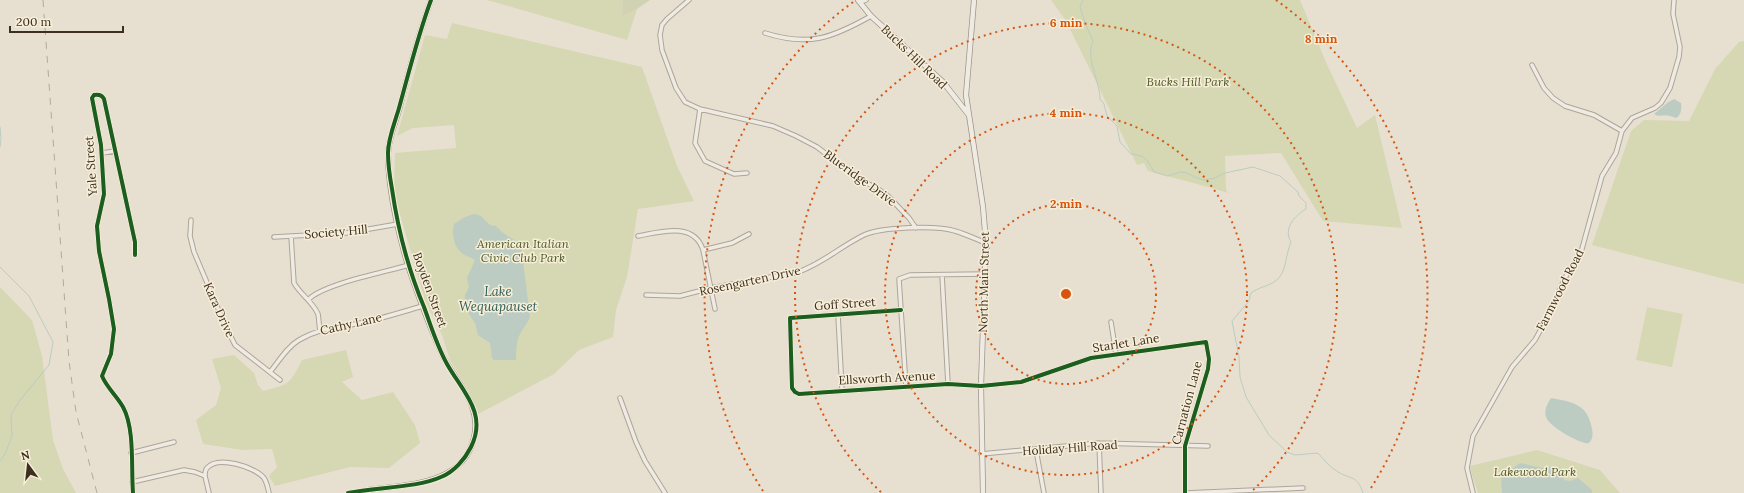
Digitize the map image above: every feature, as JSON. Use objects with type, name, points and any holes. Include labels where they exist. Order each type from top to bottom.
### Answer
[{"type":"street","name":"Boyden Street","points":[[348,493],[419,483],[443,477],[458,466],[471,446],[474,437],[475,417],[473,405],[467,393],[447,364],[423,306],[409,265],[398,224],[389,160],[389,143],[405,84],[431,0]]},
{"type":"street","name":"Blueridge Drive","points":[[689,0],[662,25],[660,42],[680,96],[685,102],[700,109],[773,126],[796,136],[817,148],[859,180],[878,189],[888,196],[901,208],[916,228]]},
{"type":"street","points":[[859,1],[866,0]]},
{"type":"street","name":"North Main Street","points":[[974,0],[966,95],[983,207],[986,243],[981,386],[981,454],[983,493]]},
{"type":"street","name":"Farmwood Road","points":[[1473,493],[1467,468],[1473,436],[1512,367],[1535,340],[1548,316],[1566,274],[1580,256],[1602,176],[1616,152],[1622,131],[1632,118],[1655,108],[1665,97],[1670,88],[1679,57],[1680,47],[1673,14],[1674,0]]},
{"type":"street","name":"Bucks Hill Road","points":[[859,1],[871,16],[942,82],[968,114]]},
{"type":"street","points":[[765,33],[777,37],[822,39],[844,31],[871,16]]},
{"type":"street","points":[[1532,65],[1544,88],[1553,98],[1565,106],[1594,116],[1622,131]]},
{"type":"street","name":"Yale Street","points":[[133,493],[129,426],[123,407],[106,385],[102,376],[111,354],[114,329],[99,251],[97,226],[104,194],[102,153],[92,98],[94,95],[98,94],[104,99],[135,242],[135,255]]},
{"type":"street","points":[[700,109],[695,143],[705,161],[734,174],[747,173]]},
{"type":"street","name":"Yale Street","points":[[102,153],[115,151]]},
{"type":"street","name":"Kara Drive","points":[[191,220],[190,236],[194,252],[235,345],[280,380]]},
{"type":"street","name":"Society Hill","points":[[274,237],[346,233],[398,224]]},
{"type":"street","name":"Rosengarten Drive","points":[[646,295],[680,296],[711,288],[798,272],[810,268],[865,235],[876,231],[937,227],[955,230],[986,243]]},
{"type":"street","points":[[638,236],[668,230],[684,231],[696,238],[701,243],[703,250],[715,309]]},
{"type":"street","points":[[703,250],[732,243],[749,234]]},
{"type":"street","points":[[291,236],[294,283],[318,314],[320,331]]},
{"type":"street","points":[[308,300],[313,295],[329,287],[409,265]]},
{"type":"street","points":[[906,387],[899,279],[910,275],[985,274]]},
{"type":"street","points":[[942,275],[948,384]]},
{"type":"street","name":"Cathy Lane","points":[[270,372],[285,353],[298,341],[320,331],[355,324],[423,306]]},
{"type":"street","name":"Goff Street","points":[[795,392],[792,388],[790,318],[901,310]]},
{"type":"street","points":[[838,315],[842,390]]},
{"type":"street","points":[[1111,322],[1116,354]]},
{"type":"street","name":"Starlet Lane","points":[[981,386],[1021,382],[1091,358],[1206,342]]},
{"type":"street","name":"Carnation Lane","points":[[1185,493],[1185,446],[1208,369],[1209,359],[1206,342]]},
{"type":"street","name":"Ellsworth Avenue","points":[[795,392],[799,394],[948,384],[981,386]]},
{"type":"street","points":[[620,398],[645,462],[665,493]]},
{"type":"street","points":[[131,453],[174,442]]},
{"type":"street","points":[[1099,443],[1101,493]]},
{"type":"street","name":"Holiday Hill Road","points":[[981,454],[1099,443],[1208,446]]},
{"type":"street","points":[[1036,450],[1044,493]]},
{"type":"street","points":[[209,493],[205,476],[206,468],[211,464],[235,462],[256,472],[263,478],[269,493]]},
{"type":"street","points":[[132,482],[184,470],[205,476]]},
{"type":"street","points":[[1185,493],[1291,491],[1303,488]]},
{"type":"green space","points":[[487,0],[623,0],[622,16],[637,9],[627,40]]},
{"type":"green space","points":[[623,0],[650,0],[637,9],[622,16]]},
{"type":"green space","name":"Bucks Hill Park","points":[[1051,0],[1300,0],[1325,60],[1357,128],[1375,115],[1402,228],[1323,221],[1281,153],[1225,156],[1226,190],[1228,193],[1148,171],[1144,163],[1137,165],[1066,21]]},
{"type":"green space","name":"American Italian Civic Club Park","points":[[452,23],[642,67],[677,166],[694,201],[638,209],[627,277],[616,310],[613,337],[579,350],[554,374],[478,414],[469,391],[450,360],[442,335],[425,300],[394,194],[395,153],[456,148],[454,125],[413,128],[397,136],[425,35],[447,39]]},
{"type":"green space","points":[[1744,41],[1744,284],[1592,245],[1631,131],[1644,120],[1689,121],[1715,69],[1739,42]]},
{"type":"green space","points":[[0,287],[32,320],[42,356],[53,440],[63,469],[76,493],[0,493]]},
{"type":"green space","points":[[1647,307],[1683,314],[1672,367],[1636,360]]},
{"type":"green space","points":[[346,350],[353,377],[342,382],[362,400],[393,392],[415,425],[420,443],[389,468],[350,467],[275,486],[269,476],[277,467],[272,449],[243,450],[203,444],[196,420],[216,405],[221,388],[212,359],[234,355],[254,373],[258,385],[263,391],[279,387],[288,382],[302,360]]},
{"type":"green space","name":"Lakewood Park","points":[[1537,450],[1600,470],[1620,493],[1478,493],[1470,466]]},
{"type":"water","points":[[1674,99],[1681,103],[1681,112],[1678,117],[1658,116],[1654,114],[1667,103]]},
{"type":"water","name":"Lake Wequapauset","points":[[474,214],[481,216],[490,225],[496,226],[521,245],[530,317],[519,337],[516,347],[516,360],[494,360],[492,358],[490,343],[478,335],[475,323],[464,307],[465,295],[469,287],[467,278],[475,260],[463,254],[457,248],[453,236],[453,228],[454,224],[465,217]]},
{"type":"water","points":[[1551,398],[1573,403],[1583,409],[1590,421],[1593,433],[1589,443],[1580,441],[1560,431],[1547,419],[1545,411]]},
{"type":"water","points":[[1520,463],[1542,468],[1548,466],[1561,468],[1564,480],[1570,481],[1578,478],[1592,490],[1592,493],[1502,493],[1501,477]]},
{"type":"waterway","points":[[1083,0],[1080,7],[1093,41],[1091,54],[1100,99],[1104,104],[1107,116],[1117,126],[1120,142],[1131,154],[1145,158],[1154,172],[1168,176],[1180,172],[1187,173],[1204,180],[1215,178],[1225,173],[1253,167],[1280,176],[1298,192],[1299,196],[1306,203],[1306,209],[1297,215],[1289,228],[1288,232],[1291,242],[1284,270],[1281,275],[1274,282],[1251,293],[1249,301],[1232,321],[1239,357],[1240,377],[1246,397],[1269,435],[1287,452],[1295,455],[1318,453],[1335,470],[1359,483],[1363,493]]},
{"type":"waterway","points":[[0,127],[0,147]]},
{"type":"waterway","points":[[0,267],[29,296],[53,342],[49,365],[20,400],[11,415],[12,436],[5,454],[0,461]]},
{"type":"railway","points":[[43,0],[69,361],[76,412],[97,493]]},
{"type":"cycle path","points":[[348,493],[431,481],[446,475],[466,456],[475,435],[477,423],[475,413],[466,393],[447,364],[440,350],[408,264],[394,204],[388,158],[390,136],[431,0]]},
{"type":"cycle path","points":[[133,493],[132,449],[127,416],[121,403],[102,376],[111,354],[114,329],[99,251],[97,226],[104,194],[101,145],[92,98],[94,95],[100,95],[104,99],[135,242],[135,255]]},
{"type":"cycle path","points":[[901,310],[790,318],[792,388],[799,394],[948,384],[981,386],[1021,382],[1091,358],[1206,342],[1209,359],[1208,369],[1185,446],[1185,493]]}]
